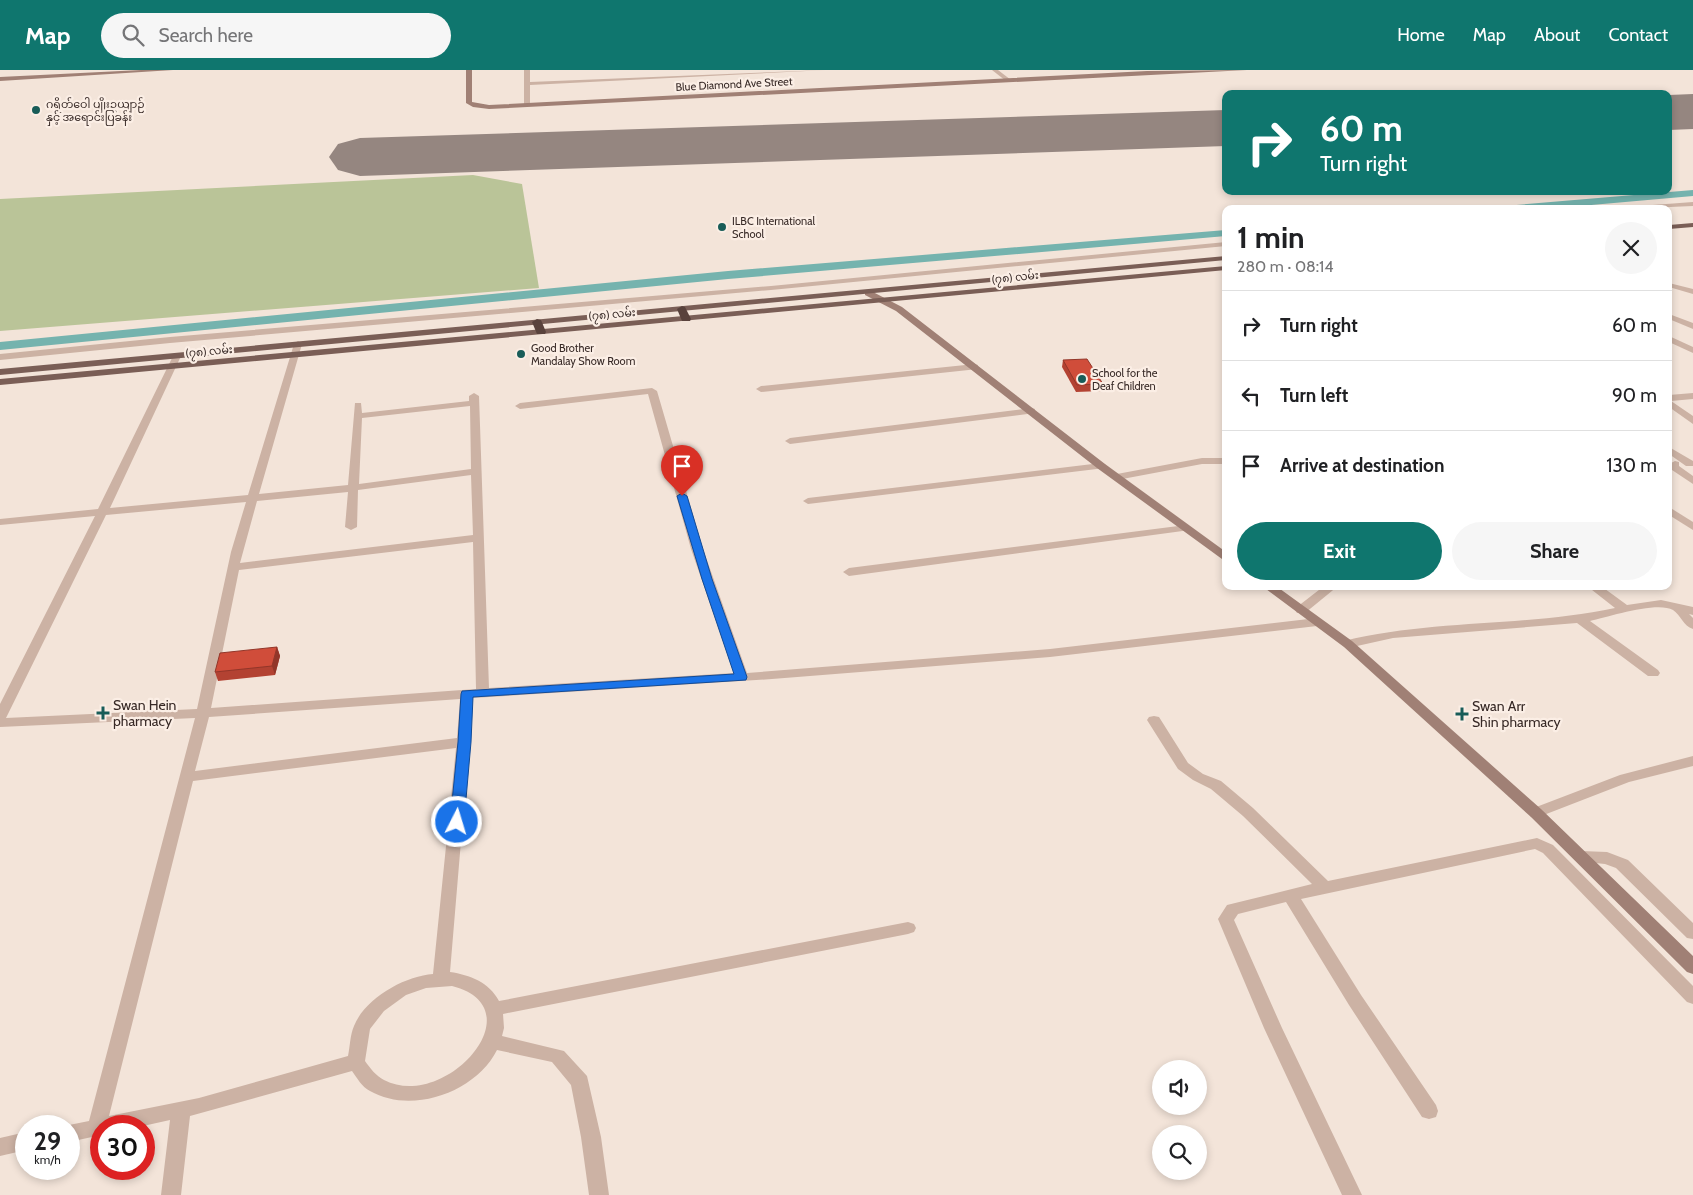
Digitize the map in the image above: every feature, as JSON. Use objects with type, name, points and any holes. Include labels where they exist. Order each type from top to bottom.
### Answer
[{"type":"main road","points":[[1672,219],[1693,217]]},
{"type":"main road","points":[[1672,227],[1693,225]]},
{"type":"main road","name":"(၇၈) လမ်း","points":[[0,382],[174,361],[684,314],[868,293],[1222,258]]},
{"type":"main road","name":"(၇၈) လမ်း","points":[[684,314],[885,301],[1222,268]]},
{"type":"main road","name":"(၇၈) လမ်း","points":[[0,372],[174,361],[188,355],[297,349]]},
{"type":"street","points":[[0,77],[108,70]]},
{"type":"street","points":[[0,77],[170,70]]},
{"type":"street","name":"Blue Diamond Ave Street","points":[[469,70],[469,104],[489,107],[1144,72],[1244,70]]},
{"type":"street","points":[[527,70],[527,105]]},
{"type":"street","points":[[527,84],[824,70]]},
{"type":"street","points":[[994,70],[1008,80]]},
{"type":"street","points":[[1672,205],[1689,204],[1693,208]]},
{"type":"street","points":[[0,357],[195,338],[771,288],[1222,244]]},
{"type":"street","points":[[1181,248],[1198,261]]},
{"type":"street","points":[[1672,286],[1693,292]]},
{"type":"street","points":[[868,293],[885,301],[975,367],[1101,466],[1222,553]]},
{"type":"street","points":[[1672,317],[1693,326]]},
{"type":"street","points":[[188,355],[195,338]]},
{"type":"street","points":[[1672,340],[1693,350]]},
{"type":"street","points":[[103,1115],[203,713],[237,552],[297,349]]},
{"type":"street","points":[[0,717],[102,512],[174,361]]},
{"type":"street","points":[[761,389],[975,367]]},
{"type":"street","points":[[520,406],[652,391],[697,549],[742,677]]},
{"type":"street","points":[[1672,398],[1693,396]]},
{"type":"street","points":[[351,527],[358,410],[474,399],[483,693]]},
{"type":"street","points":[[1672,405],[1693,421]]},
{"type":"street","points":[[790,441],[1032,411]]},
{"type":"street","points":[[1672,452],[1691,464]]},
{"type":"street","points":[[1117,478],[1202,461],[1222,461]]},
{"type":"street","points":[[1672,464],[1691,464]]},
{"type":"street","points":[[1672,464],[1693,481]]},
{"type":"street","points":[[808,501],[1101,466]]},
{"type":"street","points":[[0,522],[352,488],[477,470]]},
{"type":"street","points":[[1672,512],[1693,527]]},
{"type":"street","points":[[849,572],[1186,528]]},
{"type":"street","points":[[234,567],[479,538]]},
{"type":"street","points":[[1274,590],[1348,644],[1536,813],[1693,967]]},
{"type":"street","points":[[1301,610],[1327,590]]},
{"type":"street","points":[[1599,590],[1625,609]]},
{"type":"street","points":[[1348,644],[1393,634],[1460,627],[1580,619],[1625,609],[1661,604],[1693,611]]},
{"type":"street","points":[[1678,609],[1693,625]]},
{"type":"street","points":[[1580,619],[1653,673]]},
{"type":"street","points":[[0,723],[203,713],[742,677],[1050,653],[1317,622]]},
{"type":"street","points":[[441,980],[467,694]]},
{"type":"street","points":[[1154,720],[1183,766],[1198,777],[1216,785],[1248,812],[1324,887]]},
{"type":"street","points":[[187,776],[464,742]]},
{"type":"street","points":[[1536,813],[1625,778],[1693,762]]},
{"type":"street","points":[[1352,1195],[1273,1028],[1226,919],[1234,909],[1324,887],[1537,843],[1548,849],[1693,997]]},
{"type":"street","points":[[1581,857],[1607,858],[1622,864],[1693,933]]},
{"type":"street","points":[[1290,895],[1355,1000],[1429,1111]]},
{"type":"street","points":[[494,1009],[908,928]]},
{"type":"street","points":[[452,979],[474,986],[490,999],[494,1009],[497,1019],[493,1041],[479,1062],[456,1080],[429,1091],[400,1094],[377,1086],[361,1070],[356,1062],[362,1027],[378,1006],[400,990],[426,981],[452,979]]},
{"type":"street","points":[[493,1041],[558,1056],[580,1082],[591,1137],[599,1195]]},
{"type":"street","points":[[155,1115],[356,1062]]},
{"type":"street","points":[[171,1195],[181,1110]]},
{"type":"street","points":[[0,1147],[15,1144]]},
{"type":"green space","points":[[473,175],[522,184],[539,288],[0,331],[0,199]]},
{"type":"building","points":[[1087,359],[1103,384],[1077,385],[1063,360]]},
{"type":"building","points":[[277,647],[272,666],[215,672],[220,653]]},
{"type":"waterway","points":[[1672,195],[1693,193]]},
{"type":"waterway","points":[[1551,205],[1669,195]]},
{"type":"waterway","points":[[0,346],[728,275],[1222,233]]},
{"type":"taxiway","points":[[1672,123],[1693,122]]},
{"type":"taxiway","points":[[360,157],[374,146],[382,145],[391,145],[427,155]]},
{"type":"runway","points":[[1672,112],[1693,111]]},
{"type":"runway","points":[[360,157],[1222,128]]},
{"type":"place","name":"ဂရိတ်ဝေါ ပျိုးဥယျာဉ် နှင့် အရောင်းပြခန်း","points":[[36,110]]},
{"type":"place","name":"ILBC International School","points":[[722,227]]},
{"type":"place","name":"Good Brother Mandalay Show Room","points":[[521,354]]},
{"type":"place","name":"School for the Deaf Children","points":[[1082,379]]},
{"type":"place","name":"Swan Hein pharmacy","points":[[103,713]]},
{"type":"place","name":"Swan Arr Shin pharmacy","points":[[1462,714]]},
{"type":"route","points":[[457,822],[467,694],[742,677],[717,610],[682,496]]}]
